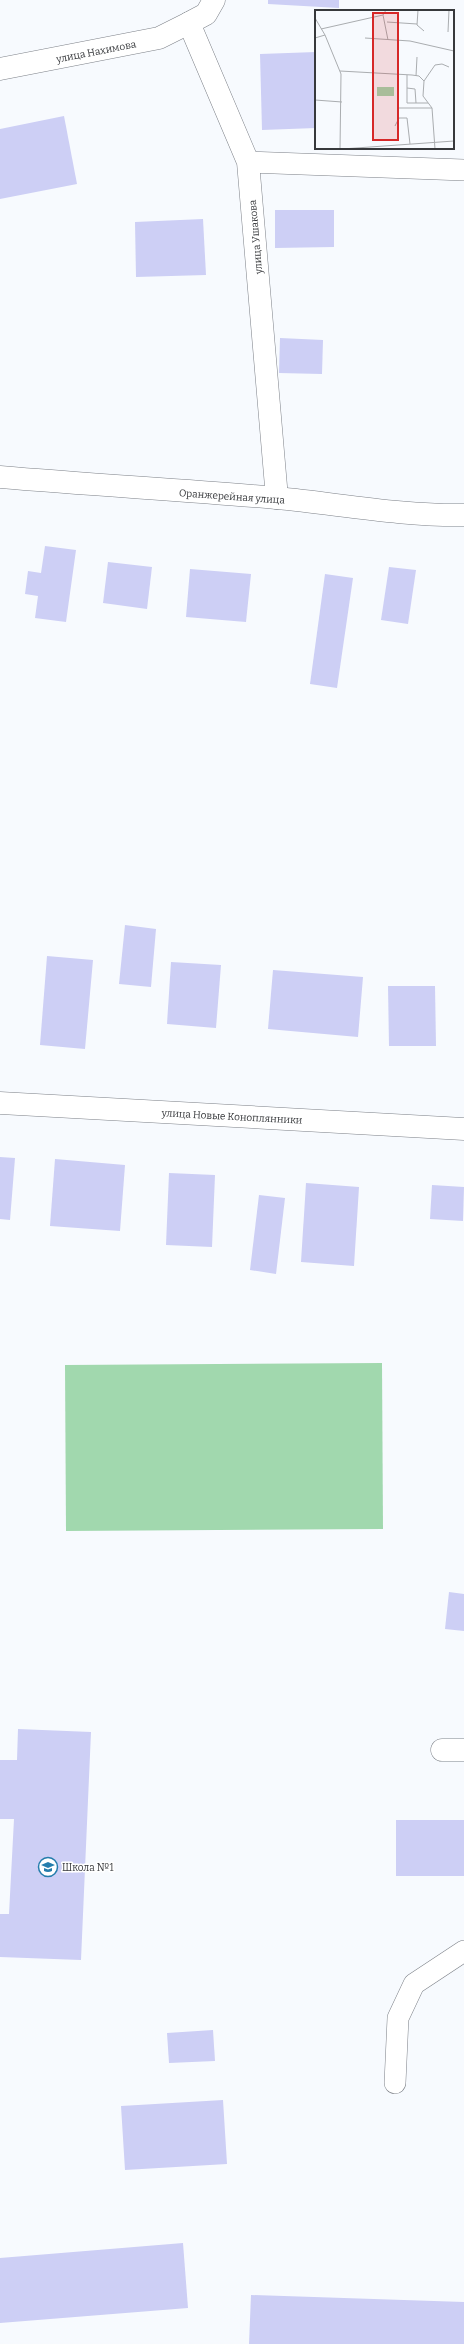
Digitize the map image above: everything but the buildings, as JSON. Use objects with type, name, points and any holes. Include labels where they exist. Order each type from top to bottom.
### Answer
[{"type":"street","points":[[189,23],[206,14],[214,0]]},
{"type":"street","name":"улица Нахимова","points":[[0,69],[159,38],[189,23]]},
{"type":"street","name":"улица Ушакова","points":[[189,23],[248,162],[277,498]]},
{"type":"street","name":"Оранжерейная улица","points":[[0,477],[114,488],[277,498],[436,516],[464,515]]},
{"type":"street","name":"улица Новые Коноплянники","points":[[0,1103],[464,1129]]},
{"type":"street","points":[[442,1750],[464,1750]]},
{"type":"lane","points":[[248,162],[464,170]]},
{"type":"lane","points":[[395,2083],[398,2018],[414,1984],[464,1951]]},
{"type":"green space","points":[[382,1363],[383,1529],[66,1531],[65,1365]]},
{"type":"place","name":"Школа №1","points":[[48,1867]]}]
